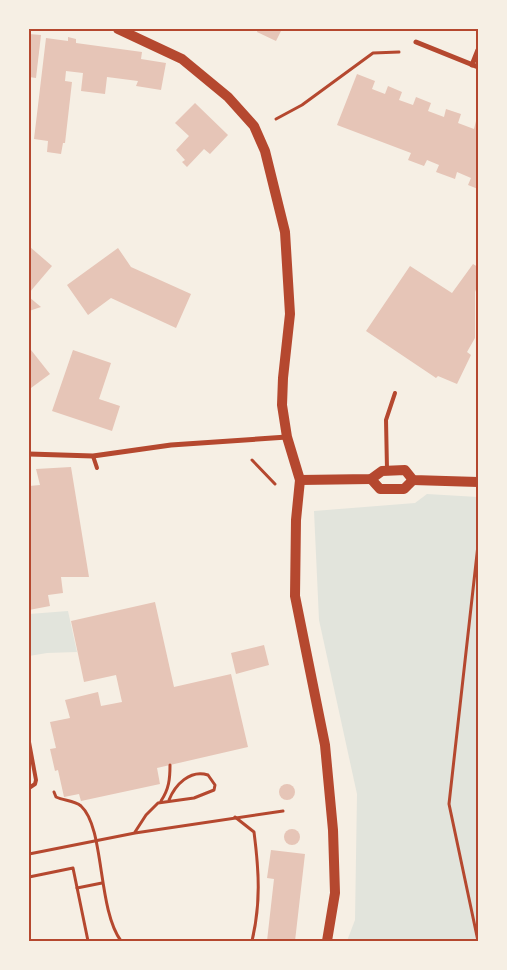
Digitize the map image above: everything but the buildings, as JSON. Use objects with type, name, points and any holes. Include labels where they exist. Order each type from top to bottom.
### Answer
[{"type":"main road","points":[[118,29],[182,59],[228,97],[254,126],[265,151],[285,232],[290,314],[282,405],[287,437],[300,480],[296,520],[295,596],[325,745],[333,830],[335,893],[327,941]]},
{"type":"main road","points":[[300,480],[371,479],[382,471],[405,470],[413,480]]},
{"type":"main road","points":[[371,479],[380,489],[404,489],[413,480],[478,482]]},
{"type":"street","points":[[416,42],[475,66],[478,50]]},
{"type":"street","points":[[29,454],[93,456],[171,445],[287,437]]},
{"type":"lane","points":[[387,471],[386,420],[395,393]]},
{"type":"lane","points":[[93,456],[97,468]]},
{"type":"lane","points":[[29,742],[36,780],[35,784],[29,788]]},
{"type":"path","points":[[254,126],[282,117],[302,105],[373,53],[401,52],[416,42]]},
{"type":"path","points":[[234,441],[298,505]]},
{"type":"path","points":[[478,545],[449,804],[478,941]]},
{"type":"path","points":[[161,802],[169,785],[170,765]]},
{"type":"path","points":[[135,833],[146,815],[158,803],[194,798],[214,790],[215,785],[208,775],[198,773],[187,777],[181,782],[169,800]]},
{"type":"path","points":[[52,786],[56,796],[82,807],[89,819],[96,841],[102,883],[110,917],[121,941]]},
{"type":"path","points":[[29,854],[135,833],[283,811]]},
{"type":"path","points":[[234,817],[254,832],[259,897],[252,941]]},
{"type":"path","points":[[29,877],[73,868],[88,941]]},
{"type":"path","points":[[78,888],[102,883]]},
{"type":"shaded area","points":[[427,494],[478,497],[478,941],[347,941],[355,920],[357,794],[319,620],[314,511],[415,503]]},
{"type":"shaded area","points":[[68,611],[77,652],[29,656],[29,614]]}]
